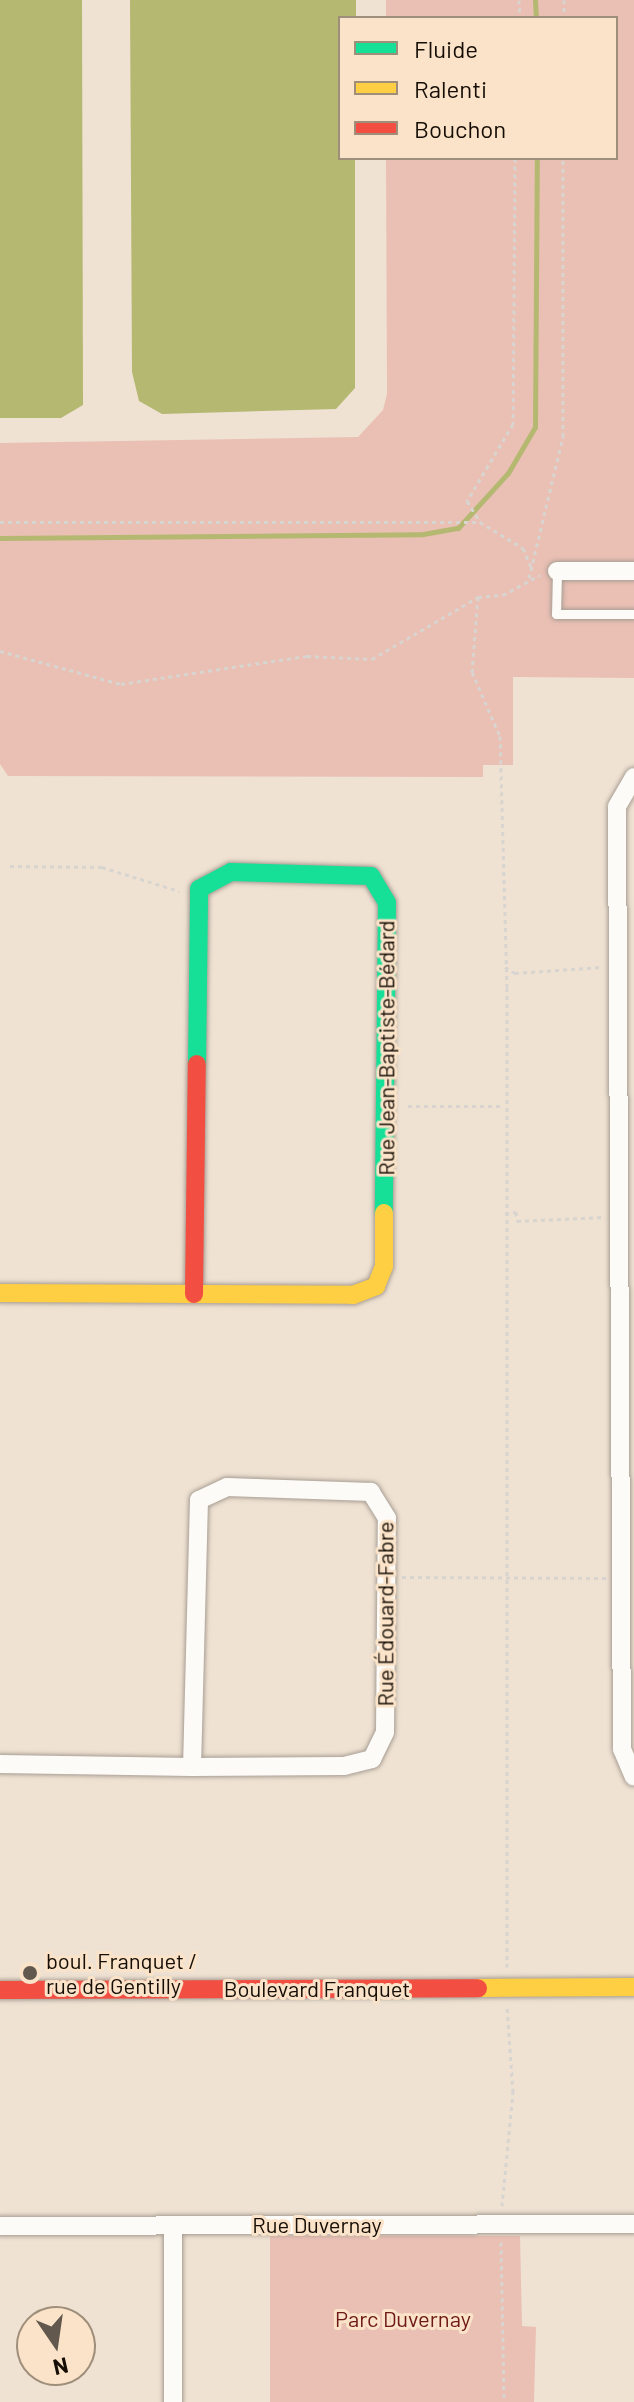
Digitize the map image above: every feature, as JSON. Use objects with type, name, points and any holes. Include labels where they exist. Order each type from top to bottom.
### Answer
[{"type":"street","points":[[557,571],[634,571]]},
{"type":"street","points":[[631,780],[617,807],[626,986],[627,1392],[622,1749],[634,1777]]},
{"type":"street","name":"Rue Jean-Baptiste-Bédard","points":[[0,1293],[353,1295],[376,1286],[384,1274],[387,903],[371,876],[231,872],[199,889],[194,1294]]},
{"type":"street","name":"Rue Édouard-Fabre","points":[[0,1764],[192,1767],[355,1765],[382,1749],[387,1518],[371,1492],[227,1487],[199,1500],[192,1767]]},
{"type":"street","name":"Boulevard Franquet","points":[[0,1990],[634,1987]]},
{"type":"street","name":"Boulevard Franquet","points":[[0,2003],[634,2000]]},
{"type":"street","name":"Rue Duvernay","points":[[0,2226],[634,2224]]},
{"type":"street","points":[[173,2225],[173,2402]]},
{"type":"lane","points":[[557,571],[556,614],[634,614]]},
{"type":"path","points":[[515,160],[513,424],[467,501],[480,522],[523,548],[531,567]]},
{"type":"path","points":[[529,579],[563,436],[563,160]]},
{"type":"path","points":[[0,522],[480,522]]},
{"type":"path","points":[[0,651],[101,680],[146,685],[307,656],[372,659],[478,597],[503,595],[529,579],[557,571]]},
{"type":"path","points":[[478,597],[472,672],[500,736],[505,967],[509,1579],[507,1971]]},
{"type":"path","points":[[10,866],[102,867],[186,893]]},
{"type":"path","points":[[505,967],[515,973],[605,967]]},
{"type":"path","points":[[397,1106],[504,1106]]},
{"type":"path","points":[[505,1214],[516,1212],[517,1221],[607,1217]]},
{"type":"path","points":[[398,1577],[622,1583]]},
{"type":"path","points":[[502,2213],[513,2092],[508,2018]]},
{"type":"path","points":[[501,2236],[504,2402]]},
{"type":"green space","points":[[386,0],[634,0],[634,678],[513,677],[513,765],[483,765],[483,777],[8,776],[0,764],[0,443],[358,437],[383,410],[387,394],[386,160],[618,160],[618,16],[386,16]]},
{"type":"green space","name":"Parc Duvernay","points":[[270,2236],[520,2236],[522,2326],[536,2327],[534,2402],[270,2402]]},
{"type":"shaded area","points":[[0,0],[82,0],[83,405],[61,418],[0,418]]},
{"type":"shaded area","points":[[130,0],[356,0],[356,16],[338,16],[338,160],[355,160],[355,388],[336,409],[162,414],[139,401],[132,372]]},
{"type":"waterway","points":[[535,0],[536,16]]},
{"type":"waterway","points":[[0,538],[423,534],[458,528],[508,473],[535,427],[537,160]]},
{"type":"traffic: fast","points":[[197,1064],[199,889],[231,872],[371,876],[387,903],[384,1213]]},
{"type":"traffic: slow","points":[[0,1293],[353,1295],[376,1286],[384,1266],[384,1213]]},
{"type":"traffic: slow","points":[[478,1988],[634,1987]]},
{"type":"traffic: jam","points":[[194,1294],[197,1064]]},
{"type":"traffic: jam","points":[[0,1990],[478,1988]]},
{"type":"place","name":"boul. Franquet / rue de Gentilly","points":[[30,1973]]}]
